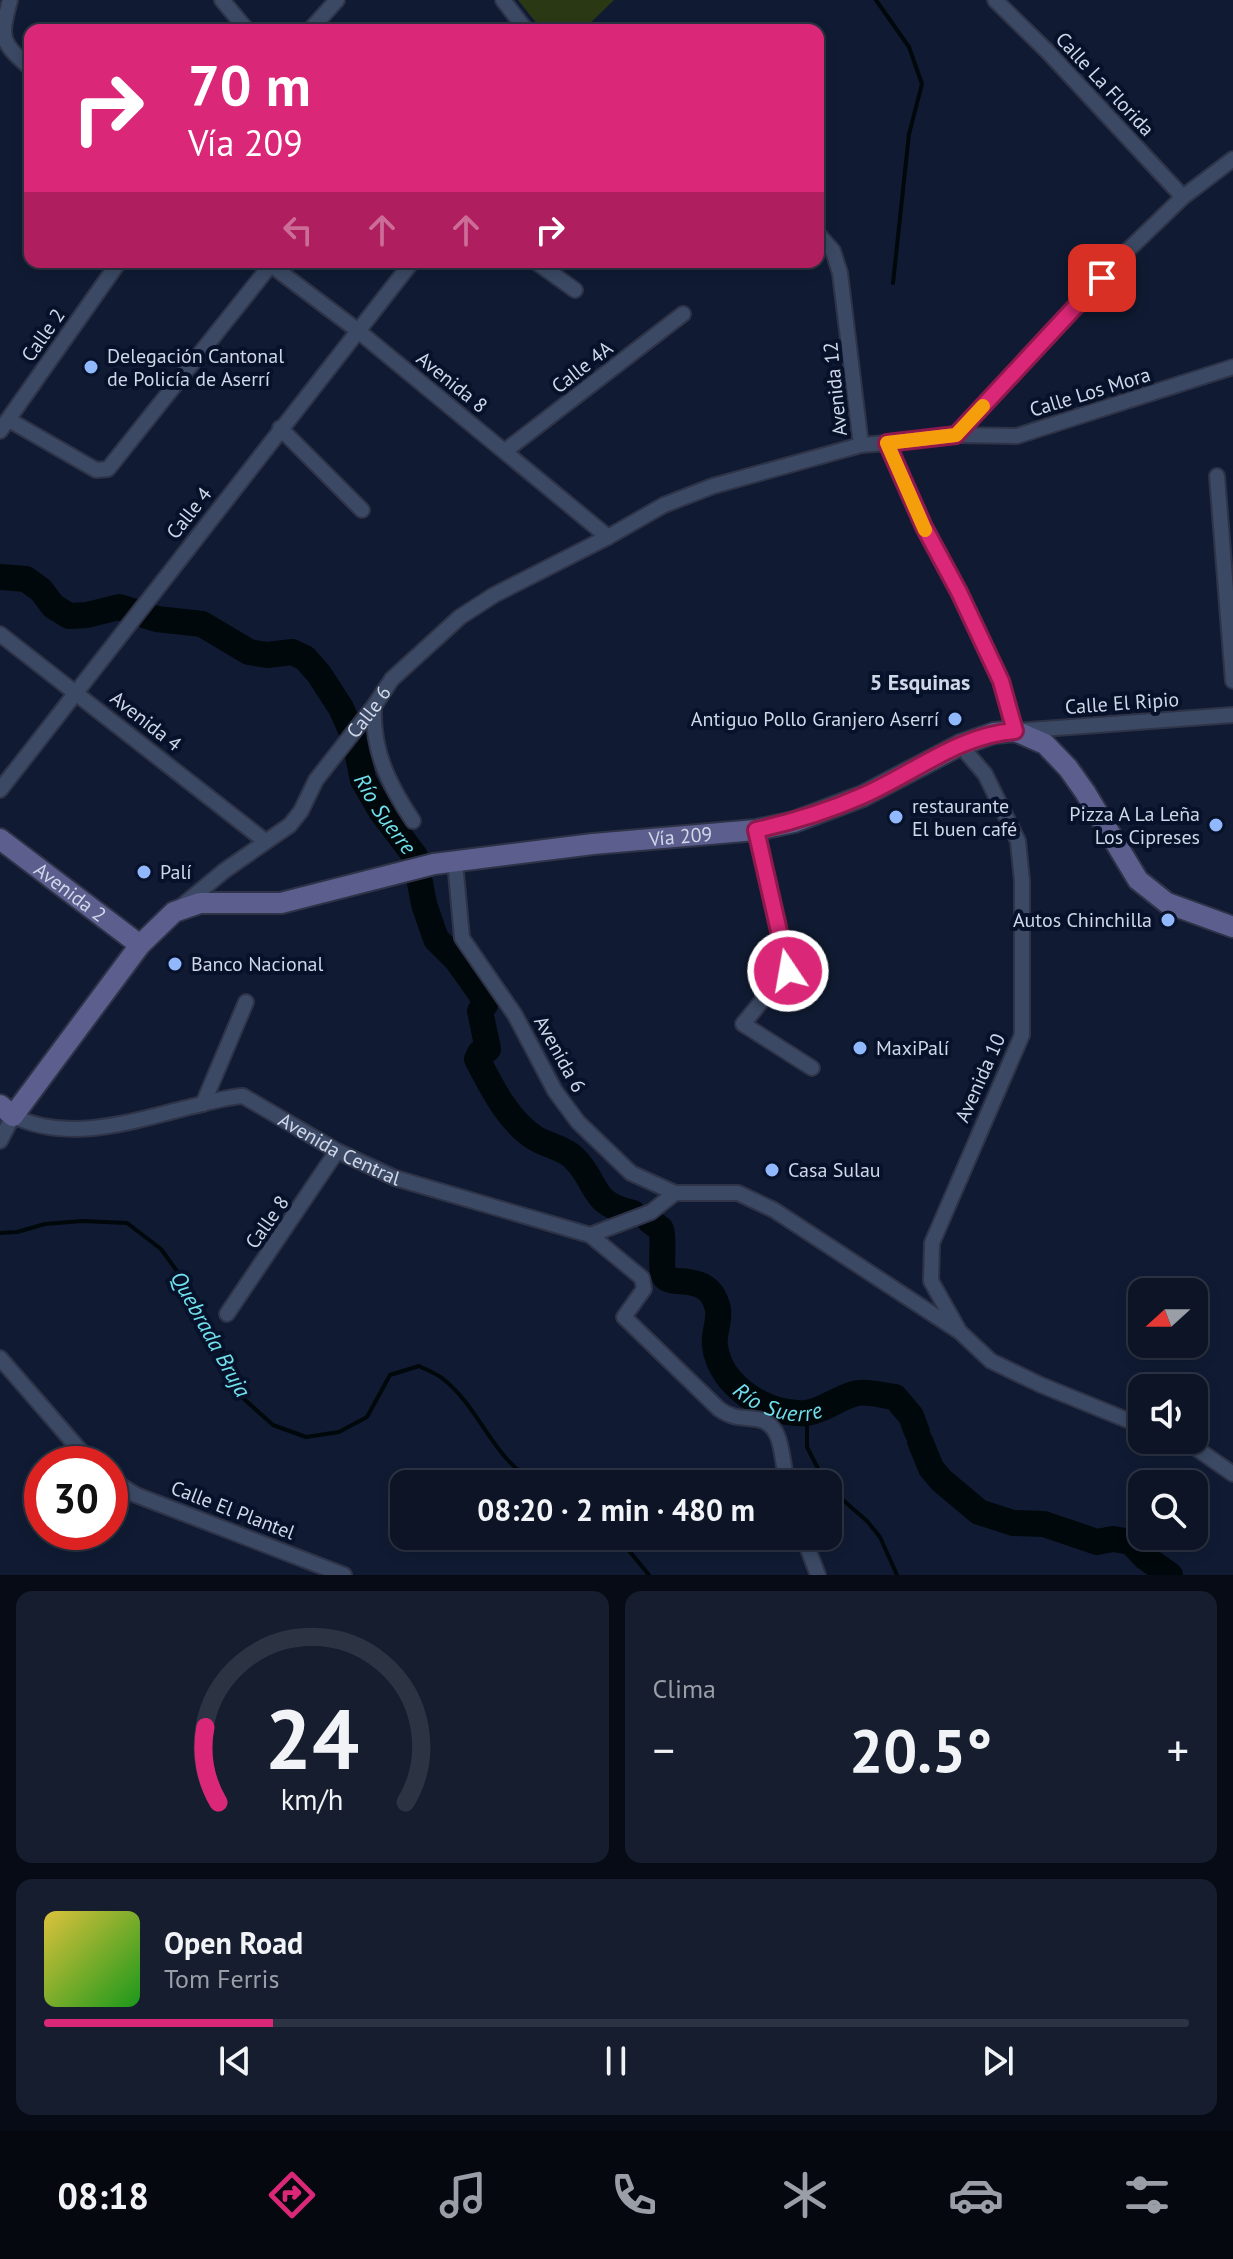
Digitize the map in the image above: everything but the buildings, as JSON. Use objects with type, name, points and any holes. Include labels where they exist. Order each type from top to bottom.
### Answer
[{"type":"main road","name":"Vía 209","points":[[174,912],[200,903],[281,903],[428,865],[593,844],[756,830],[794,822],[863,796],[960,745],[994,733],[1015,731]]},
{"type":"main road","points":[[1015,731],[1045,744],[1068,768],[1138,880],[1167,903],[1233,927]]},
{"type":"main road","name":"Avenida 2","points":[[0,839],[140,945]]},
{"type":"main road","name":"Calle 6","points":[[7,1110],[140,945],[174,912]]},
{"type":"street","points":[[10,0],[2,47],[24,64]]},
{"type":"street","points":[[222,0],[242,24]]},
{"type":"street","points":[[315,24],[337,0]]},
{"type":"street","points":[[503,0],[521,24]]},
{"type":"street","name":"Calle La Florida","points":[[995,0],[1049,53],[1183,197]]},
{"type":"street","points":[[956,435],[1122,256],[1183,197],[1233,159]]},
{"type":"street","name":"Avenida 12","points":[[824,241],[833,251],[840,273],[861,445],[887,443]]},
{"type":"street","name":"Calle 2","points":[[4,426],[115,268]]},
{"type":"street","points":[[4,426],[96,470],[108,469],[266,268]]},
{"type":"street","name":"Avenida 8","points":[[276,268],[357,330],[608,537]]},
{"type":"street","name":"Calle 4","points":[[0,790],[407,268]]},
{"type":"street","points":[[544,268],[575,290]]},
{"type":"street","name":"Calle 4A","points":[[505,451],[683,314]]},
{"type":"street","name":"Calle Los Mora","points":[[887,443],[956,435],[1017,436],[1233,367]]},
{"type":"street","points":[[280,428],[362,510]]},
{"type":"street","points":[[887,443],[924,527],[1001,681],[1015,731]]},
{"type":"street","name":"Calle 6","points":[[174,912],[290,825],[301,811],[316,780],[392,679],[460,617],[494,595],[664,505],[713,486],[861,445]]},
{"type":"street","points":[[1217,476],[1233,681]]},
{"type":"street","name":"Avenida 4","points":[[0,634],[265,841]]},
{"type":"street","points":[[374,706],[375,744],[382,765],[395,794],[413,821]]},
{"type":"street","name":"Calle El Ripio","points":[[1015,731],[1233,715]]},
{"type":"street","name":"Avenida 10","points":[[960,745],[985,774],[1018,841],[1022,881],[1022,1035],[932,1243],[931,1281],[960,1332]]},
{"type":"street","points":[[756,830],[788,969],[743,1024],[812,1068]]},
{"type":"street","name":"Avenida 6","points":[[455,862],[462,938],[515,1015],[555,1091],[578,1122],[631,1173],[675,1193],[738,1193],[774,1210],[960,1332]]},
{"type":"street","points":[[203,1104],[246,1002]]},
{"type":"street","name":"Avenida Central","points":[[7,1110],[30,1124],[59,1130],[110,1126],[237,1097],[250,1099],[337,1151],[395,1178],[590,1235]]},
{"type":"street","name":"Calle 6","points":[[0,1141],[7,1110]]},
{"type":"street","name":"Calle 8","points":[[227,1314],[337,1151]]},
{"type":"street","points":[[675,1193],[651,1212],[590,1235],[642,1278],[644,1289],[624,1317],[719,1409],[730,1417],[762,1420],[775,1430],[779,1437],[784,1470]]},
{"type":"street","points":[[960,1332],[991,1361],[1128,1420]]},
{"type":"street","points":[[0,1358],[76,1446]]},
{"type":"street","points":[[1204,1454],[1233,1474]]},
{"type":"street","name":"Calle El Plantel","points":[[128,1490],[344,1575]]},
{"type":"street","points":[[808,1550],[818,1575]]},
{"type":"green space","points":[[518,0],[614,0],[589,24],[537,24]]},
{"type":"waterway","points":[[876,0],[909,47],[922,84],[909,134],[893,283]]},
{"type":"waterway","name":"Río Suerre","points":[[0,577],[26,579],[41,590],[53,606],[69,616],[119,607],[157,619],[202,624],[249,652],[267,655],[292,652],[305,658],[341,708],[354,737],[363,780],[381,811],[415,856],[424,904],[436,939],[456,959],[481,994],[485,1005],[480,1011],[488,1049],[480,1053],[477,1059],[494,1091],[508,1113],[525,1131],[573,1157],[601,1198],[608,1204],[633,1213]]},
{"type":"waterway","name":"Quebrada Bruja","points":[[0,1233],[82,1221],[127,1223],[161,1249],[187,1285],[244,1399],[273,1425],[306,1437],[339,1432],[367,1417],[390,1375],[419,1366],[439,1376],[456,1391],[518,1470]]},
{"type":"waterway","name":"Río Suerre","points":[[650,1221],[661,1229],[665,1277],[700,1285],[714,1297],[718,1309],[715,1341],[719,1360],[726,1374],[748,1396],[761,1404],[791,1413],[806,1413],[858,1393],[895,1397],[911,1416],[917,1432]]},
{"type":"waterway","points":[[807,1413],[807,1447],[819,1470]]},
{"type":"waterway","name":"Río Suerre","points":[[920,1441],[931,1468],[979,1512],[1013,1523],[1044,1524],[1097,1542],[1113,1539],[1131,1542],[1146,1558],[1170,1575]]},
{"type":"waterway","points":[[842,1499],[880,1537],[897,1575]]},
{"type":"waterway","name":"Quebrada Bruja","points":[[628,1550],[649,1575]]},
{"type":"slow traffic","points":[[925,530],[887,443],[956,435],[983,406]]},
{"type":"place","name":"Delegación Cantonal de Policía de Aserrí","points":[[91,367]]},
{"type":"place","name":"Antiguo Pollo Granjero Aserrí","points":[[955,719]]},
{"type":"place","name":"restaurante El buen café","points":[[896,817]]},
{"type":"place","name":"Pizza A La Leña Los Cipreses","points":[[1216,825]]},
{"type":"place","name":"Palí","points":[[144,872]]},
{"type":"place","name":"Autos Chinchilla","points":[[1168,920]]},
{"type":"place","name":"Banco Nacional","points":[[175,964]]},
{"type":"place","name":"MaxiPalí","points":[[860,1048]]},
{"type":"place","name":"Casa Sulau","points":[[772,1170]]},
{"type":"district","name":"5 Esquinas","points":[[920,682]]},
{"type":"route","points":[[788,971],[756,830],[794,822],[863,796],[960,745],[994,733],[1015,731],[1001,681],[924,527],[887,443],[956,435],[1102,278]]}]
